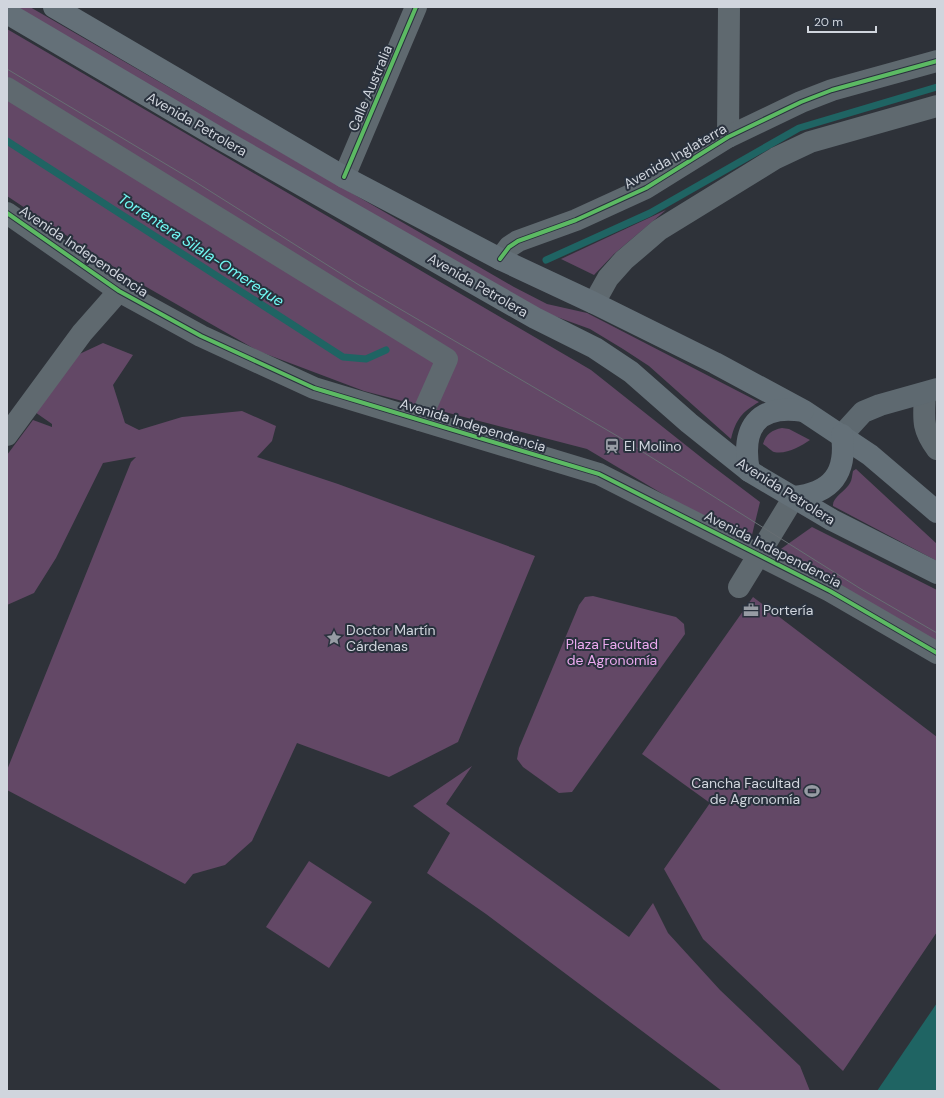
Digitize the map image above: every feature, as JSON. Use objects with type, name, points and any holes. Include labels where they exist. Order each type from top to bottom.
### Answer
[{"type":"highway","name":"Avenida Petrolera","points":[[54,7],[344,177],[500,259],[594,303],[752,382],[804,411],[870,455],[937,512]]},
{"type":"highway","name":"Avenida Petrolera","points":[[7,13],[535,318],[595,348],[631,372],[689,423],[749,471],[832,520],[937,573]]},
{"type":"highway","points":[[749,471],[746,443],[750,430],[758,420],[770,412],[783,409],[804,411]]},
{"type":"highway","points":[[794,498],[810,496],[822,491],[832,482],[842,462],[844,449],[842,435]]},
{"type":"main road","points":[[842,435],[863,412],[880,405],[931,391]]},
{"type":"street","name":"Calle Australia","points":[[344,177],[416,7]]},
{"type":"street","points":[[728,137],[729,7]]},
{"type":"street","name":"Avenida Inglaterra","points":[[500,259],[509,247],[518,241],[576,220],[646,188],[728,137],[801,102],[832,90],[937,61]]},
{"type":"street","points":[[7,88],[447,358],[420,420]]},
{"type":"street","points":[[594,303],[608,278],[624,260],[659,230],[776,158],[810,142],[937,106]]},
{"type":"street","name":"Avenida Independencia","points":[[7,213],[119,291],[200,336],[314,388],[599,474],[830,591],[937,653]]},
{"type":"street","points":[[7,435],[82,333],[119,291]]},
{"type":"street","points":[[931,391],[924,421],[927,436],[937,449]]},
{"type":"street","points":[[739,587],[794,498]]},
{"type":"green space","points":[[14,7],[30,7],[514,287],[547,304],[587,313],[759,402],[748,409],[740,417],[735,426],[731,439],[649,366],[590,329],[546,313],[433,250]]},
{"type":"green space","points":[[7,29],[591,370],[760,502],[752,535],[688,509],[587,449],[364,391],[258,351],[129,277],[7,196]]},
{"type":"green space","points":[[666,210],[614,254],[594,275],[561,259]]},
{"type":"green space","points":[[103,343],[133,355],[113,385],[125,423],[139,430],[182,417],[242,411],[276,426],[272,441],[257,457],[338,484],[535,556],[458,742],[389,777],[297,743],[252,841],[225,865],[193,874],[185,884],[7,790],[7,770],[131,462],[136,457],[103,463],[56,558],[34,593],[7,605],[7,455],[33,420],[52,427],[52,424],[22,403],[41,372]]},
{"type":"green space","points":[[782,428],[789,429],[810,440],[788,451],[779,453],[774,452],[763,444],[770,433]]},
{"type":"green space","points":[[856,469],[937,544],[937,561],[833,506],[833,503],[837,497],[850,483],[853,471]]},
{"type":"green space","points":[[812,527],[937,590],[937,647],[778,551]]},
{"type":"green space","name":"Plaza Facultad de Agronomía","points":[[593,596],[676,617],[684,624],[685,634],[572,792],[559,793],[523,767],[517,759],[519,748],[579,605],[585,597]]},
{"type":"green space","points":[[753,597],[937,737],[937,932],[843,1071],[703,939],[664,869],[710,803],[642,754]]},
{"type":"green space","points":[[472,766],[446,804],[629,937],[653,903],[668,933],[720,990],[800,1066],[810,1091],[722,1091],[486,914],[427,873],[450,833],[413,806]]},
{"type":"green space","points":[[309,861],[372,902],[329,968],[266,927]]},
{"type":"shaded area","points":[[937,1003],[937,1091],[877,1091]]},
{"type":"waterway","points":[[546,260],[650,213],[799,128],[937,87]]},
{"type":"waterway","name":"Torrentera Silala-Omereque","points":[[7,141],[343,357],[366,359],[386,350]]},
{"type":"tram line","points":[[7,69],[194,181],[359,285],[619,437],[861,589],[937,633]]},
{"type":"cycle path","points":[[344,177],[416,7]]},
{"type":"cycle path","points":[[500,259],[509,247],[518,241],[576,220],[646,188],[728,137],[801,102],[832,90],[937,61]]},
{"type":"cycle path","points":[[7,213],[119,291],[201,336],[314,388],[599,474],[830,591],[937,653]]},
{"type":"place","name":"El Molino","points":[[612,446]]},
{"type":"place","name":"Portería","points":[[751,610]]},
{"type":"place","name":"Doctor Martín Cárdenas","points":[[334,638]]},
{"type":"place","name":"Cancha Facultad de Agronomía","points":[[812,791]]}]
